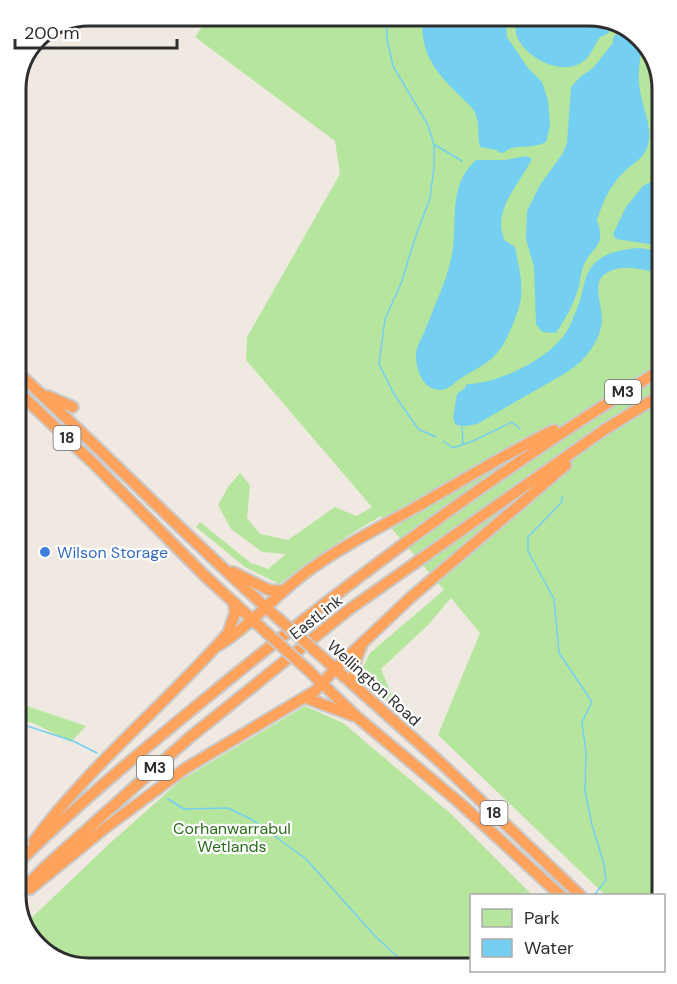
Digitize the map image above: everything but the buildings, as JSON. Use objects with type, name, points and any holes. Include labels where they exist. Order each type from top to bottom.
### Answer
[{"type":"highway","name":"EastLink","points":[[26,855],[170,727],[285,633],[435,521],[585,416],[652,375]]},
{"type":"highway","name":"18","points":[[26,380],[219,566],[259,613]]},
{"type":"highway","points":[[33,387],[73,407]]},
{"type":"highway","name":"18","points":[[26,399],[234,604],[259,613]]},
{"type":"highway","name":"EastLink","points":[[26,887],[189,738],[347,611],[604,430],[652,400]]},
{"type":"highway","points":[[216,647],[283,591],[330,556],[500,458],[585,416]]},
{"type":"highway","points":[[58,429],[68,419]]},
{"type":"highway","points":[[26,891],[186,768],[261,722],[306,698],[327,669],[364,641],[410,598],[560,471],[604,430]]},
{"type":"highway","points":[[219,566],[269,590],[283,591]]},
{"type":"highway","points":[[26,852],[56,814],[228,633],[235,614],[234,604]]},
{"type":"highway","name":"Wellington Road","points":[[327,669],[320,677],[310,672],[265,631],[259,622],[259,613],[278,618],[327,669],[357,717],[454,798],[559,894]]},
{"type":"highway","points":[[361,691],[353,670],[364,641]]},
{"type":"highway","name":"Wellington Road","points":[[327,669],[361,691],[579,894]]},
{"type":"highway","points":[[306,698],[357,717]]},
{"type":"highway","points":[[518,856],[528,845]]},
{"type":"green space","points":[[202,26],[593,26],[609,29],[627,38],[639,50],[647,64],[652,88],[652,894],[604,894],[438,735],[480,633],[451,598],[428,625],[381,669],[398,711],[370,686],[363,667],[370,653],[444,590],[381,516],[349,535],[279,584],[245,567],[196,527],[200,522],[251,563],[268,569],[286,554],[262,552],[231,529],[218,505],[228,487],[240,473],[250,485],[247,518],[260,534],[288,540],[335,507],[356,516],[372,507],[246,360],[247,337],[340,174],[335,141],[195,37]]},
{"type":"green space","points":[[26,706],[86,726],[71,742],[26,721]]},
{"type":"green space","name":"Corhanwarrabul Wetlands","points":[[305,706],[343,723],[451,814],[531,894],[470,894],[470,958],[84,958],[68,955],[53,948],[38,934],[30,919],[181,780]]},
{"type":"water","points":[[506,26],[507,37],[528,68],[542,82],[548,100],[550,126],[546,142],[513,148],[501,153],[480,147],[474,111],[433,65],[425,47],[422,27]]},
{"type":"water","points":[[515,26],[593,26],[611,30],[600,37],[585,60],[566,67],[545,63],[535,57],[520,42]]},
{"type":"water","points":[[616,34],[627,38],[641,53],[639,83],[648,126],[649,143],[642,156],[621,175],[605,199],[597,220],[600,229],[599,242],[586,260],[577,293],[566,316],[556,333],[542,332],[536,324],[534,267],[526,239],[527,211],[540,185],[563,153],[567,143],[571,87],[593,68],[613,43]]},
{"type":"water","points":[[526,156],[532,159],[504,207],[501,225],[504,240],[515,247],[521,278],[520,303],[513,324],[501,348],[488,362],[446,389],[432,388],[422,380],[417,367],[416,353],[450,264],[454,243],[455,205],[461,181],[476,160],[505,160]]},
{"type":"water","points":[[652,181],[652,244],[616,239],[613,234],[626,207],[643,186]]},
{"type":"water","points":[[638,248],[652,250],[652,272],[622,268],[607,273],[601,278],[598,288],[602,321],[597,340],[586,356],[570,370],[477,424],[456,425],[453,418],[457,394],[467,384],[480,383],[510,374],[553,347],[570,325],[590,269],[608,254]]},
{"type":"waterway","points":[[386,26],[393,66],[428,125],[434,145],[434,167],[430,198],[402,281],[385,319],[379,364],[394,394],[418,429],[436,437]]},
{"type":"waterway","points":[[435,145],[462,161]]},
{"type":"waterway","points":[[443,441],[453,448],[512,422],[520,429]]},
{"type":"waterway","points":[[462,426],[463,444]]},
{"type":"waterway","points":[[562,496],[562,502],[528,537],[528,551],[554,599],[559,653],[592,702],[582,722],[586,753],[585,791],[606,880],[595,894]]},
{"type":"waterway","points":[[26,726],[73,741],[97,753]]},
{"type":"waterway","points":[[168,799],[184,809],[228,808],[251,819],[306,859],[375,936],[398,958]]},
{"type":"place","name":"Wilson Storage","points":[[45,552]]}]
